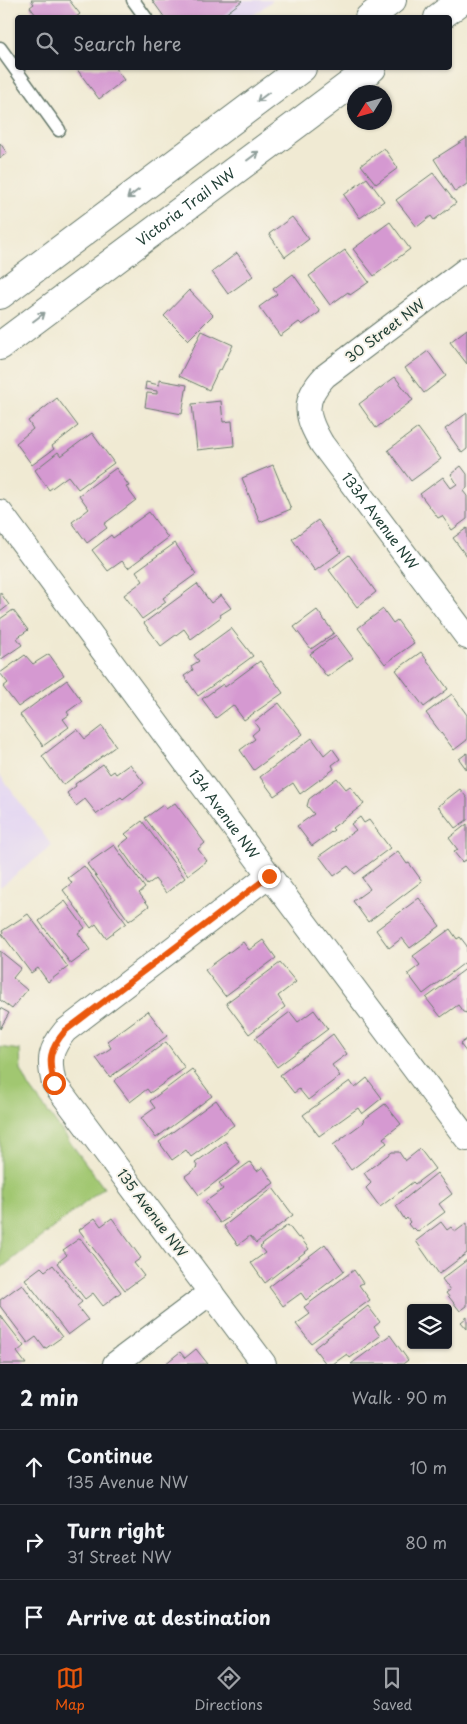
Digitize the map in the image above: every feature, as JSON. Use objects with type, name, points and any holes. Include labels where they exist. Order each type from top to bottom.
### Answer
[{"type":"main road","points":[[442,15],[462,0]]},
{"type":"main road","points":[[0,295],[299,70]]},
{"type":"main road","name":"Victoria Trail NW","points":[[0,346],[369,70]]},
{"type":"street","name":"30 Street NW","points":[[309,398],[315,386],[325,376],[467,269]]},
{"type":"street","name":"133A Avenue NW","points":[[309,398],[310,418],[314,431],[322,444],[467,637]]},
{"type":"street","name":"134 Avenue NW","points":[[0,512],[269,876],[467,1139]]},
{"type":"street","name":"135 Avenue NW","points":[[264,1364],[54,1083],[50,1058],[53,1048],[65,1031],[269,876]]},
{"type":"street","points":[[115,1364],[210,1292]]},
{"type":"lane","points":[[133,0],[144,15]]},
{"type":"lane","points":[[0,48],[15,69]]},
{"type":"lane","points":[[16,70],[58,130]]},
{"type":"shaded area","points":[[152,0],[273,0],[254,15],[163,15]]},
{"type":"shaded area","points":[[0,775],[52,846],[0,887]]},
{"type":"green space","points":[[0,1047],[20,1050],[21,1070],[30,1088],[104,1188],[0,1269]]},
{"type":"building","points":[[31,0],[69,0],[80,14],[36,15],[30,7],[34,4]]},
{"type":"building","points":[[152,0],[242,1],[224,15],[163,15]]},
{"type":"building","points":[[77,70],[116,70],[124,80],[99,99]]},
{"type":"building","points":[[467,138],[467,184],[455,192],[434,159]]},
{"type":"building","points":[[0,143],[7,153],[0,158]]},
{"type":"building","points":[[384,148],[398,168],[376,184],[361,165]]},
{"type":"building","points":[[433,173],[456,203],[434,220],[431,216],[417,227],[396,200]]},
{"type":"building","points":[[367,178],[384,201],[360,218],[344,195]]},
{"type":"building","points":[[292,217],[309,239],[285,257],[269,234]]},
{"type":"building","points":[[390,222],[410,249],[374,276],[353,249]]},
{"type":"building","points":[[345,250],[369,282],[350,295],[348,292],[330,305],[309,276]]},
{"type":"building","points":[[237,253],[253,276],[228,294],[212,272]]},
{"type":"building","points":[[293,274],[320,312],[302,325],[299,322],[280,336],[259,307],[277,294],[273,289]]},
{"type":"building","points":[[189,290],[213,315],[188,340],[164,316]]},
{"type":"building","points":[[467,329],[467,364],[450,342]]},
{"type":"building","points":[[202,331],[233,345],[209,390],[179,376]]},
{"type":"building","points":[[428,351],[446,376],[424,393],[405,368]]},
{"type":"building","points":[[395,377],[413,400],[376,428],[359,404]]},
{"type":"building","points":[[159,380],[187,385],[182,414],[145,407],[147,393],[157,394],[157,391],[145,389],[146,382],[159,385]]},
{"type":"building","points":[[57,398],[78,426],[52,446],[54,449],[32,465],[16,443],[33,429],[28,421]]},
{"type":"building","points":[[221,401],[223,422],[232,421],[234,446],[197,450],[192,404]]},
{"type":"building","points":[[467,413],[467,449],[462,453],[445,429]]},
{"type":"building","points":[[418,428],[441,459],[411,481],[388,450]]},
{"type":"building","points":[[92,433],[114,463],[78,489],[68,476],[49,490],[35,470],[58,452],[61,456]]},
{"type":"building","points":[[273,465],[291,509],[260,522],[242,478]]},
{"type":"building","points":[[461,466],[467,474],[467,488],[463,491],[467,496],[467,519],[452,530],[442,516],[438,518],[420,494],[443,477],[451,488],[457,484],[451,474]]},
{"type":"building","points":[[116,468],[129,486],[126,487],[136,500],[104,524],[107,528],[87,543],[72,522],[89,509],[79,495]]},
{"type":"building","points":[[149,512],[168,538],[128,568],[122,561],[108,571],[92,550],[111,535],[113,538]]},
{"type":"building","points":[[318,520],[341,552],[315,571],[292,539]]},
{"type":"building","points":[[467,528],[467,557],[453,538]]},
{"type":"building","points":[[175,543],[196,574],[163,598],[166,602],[142,619],[124,595],[143,581],[136,571]]},
{"type":"building","points":[[349,555],[376,592],[357,607],[329,570]]},
{"type":"building","points":[[197,584],[211,603],[221,595],[231,608],[191,639],[184,629],[161,646],[144,623]]},
{"type":"building","points":[[0,592],[9,605],[0,612]]},
{"type":"building","points":[[383,609],[393,623],[397,620],[414,643],[385,664],[358,628]]},
{"type":"building","points":[[13,610],[28,630],[17,638],[22,645],[0,660],[0,619]]},
{"type":"building","points":[[317,610],[334,633],[311,649],[294,627]]},
{"type":"building","points":[[231,628],[253,656],[198,696],[184,676],[193,670],[191,666],[199,661],[194,655]]},
{"type":"building","points":[[336,635],[353,658],[327,677],[310,654]]},
{"type":"building","points":[[421,652],[448,689],[424,707],[396,670]]},
{"type":"building","points":[[49,654],[64,675],[18,707],[3,687],[8,683],[0,673],[25,655],[33,664]]},
{"type":"building","points":[[260,661],[283,693],[244,720],[233,705],[216,718],[202,699],[223,684],[225,687]]},
{"type":"building","points":[[67,680],[82,701],[67,712],[69,715],[63,719],[69,727],[43,746],[20,715]]},
{"type":"building","points":[[452,694],[467,715],[467,740],[454,750],[426,713]]},
{"type":"building","points":[[279,703],[303,734],[254,770],[240,750],[255,739],[252,735],[259,729],[254,722]]},
{"type":"building","points":[[102,726],[116,746],[63,785],[42,756],[77,729],[85,739]]},
{"type":"building","points":[[312,738],[324,755],[332,748],[340,759],[332,765],[334,769],[300,794],[293,783],[274,796],[260,777]]},
{"type":"building","points":[[467,753],[467,770],[459,759]]},
{"type":"building","points":[[103,764],[110,774],[114,771],[116,774],[130,764],[144,783],[123,799],[121,797],[97,814],[85,799],[76,806],[67,793],[76,786],[75,784]]},
{"type":"building","points":[[337,778],[346,789],[350,786],[364,804],[312,846],[297,826],[314,814],[307,806],[309,799]]},
{"type":"building","points":[[460,789],[467,798],[467,820],[455,828],[438,806]]},
{"type":"building","points":[[175,803],[205,843],[198,849],[207,861],[188,875],[145,818],[163,805],[166,809]]},
{"type":"building","points":[[360,817],[364,823],[369,820],[390,848],[355,874],[348,866],[334,876],[319,856],[356,830],[351,824]]},
{"type":"building","points":[[142,821],[185,878],[166,893],[155,879],[147,885],[119,846],[129,838],[125,834]]},
{"type":"building","points":[[467,824],[467,861],[462,862],[454,852],[458,850],[449,838]]},
{"type":"building","points":[[114,845],[145,888],[139,893],[149,906],[129,921],[87,864]]},
{"type":"building","points":[[398,851],[422,881],[368,922],[353,901],[370,889],[362,878]]},
{"type":"building","points":[[84,866],[126,923],[106,938],[96,924],[91,928],[63,890],[72,883],[68,878]]},
{"type":"building","points":[[419,898],[440,926],[410,948],[402,938],[389,948],[376,930]]},
{"type":"building","points":[[65,901],[85,928],[78,933],[90,950],[71,964],[39,921]]},
{"type":"building","points":[[28,914],[68,967],[48,982],[38,968],[31,973],[2,934],[2,931]]},
{"type":"building","points":[[450,929],[457,939],[460,937],[467,946],[467,961],[423,994],[408,974],[420,965],[413,956]]},
{"type":"building","points":[[263,940],[276,958],[225,996],[205,970],[243,942],[249,950]]},
{"type":"building","points":[[0,951],[21,968],[13,978],[27,990],[12,1009],[0,1000]]},
{"type":"building","points":[[280,963],[296,982],[278,996],[285,1007],[249,1034],[226,1003]]},
{"type":"building","points":[[467,968],[467,1013],[463,1012],[458,1005],[441,1017],[426,998]]},
{"type":"building","points":[[0,1008],[9,1013],[0,1029]]},
{"type":"building","points":[[314,1010],[328,1029],[277,1067],[255,1038],[290,1012],[298,1022]]},
{"type":"building","points":[[148,1011],[167,1036],[110,1077],[96,1058],[111,1048],[107,1041]]},
{"type":"building","points":[[333,1034],[347,1054],[332,1065],[340,1076],[308,1100],[299,1089],[294,1093],[280,1075]]},
{"type":"building","points":[[467,1039],[467,1053],[460,1044]]},
{"type":"building","points":[[166,1042],[185,1068],[150,1093],[147,1089],[130,1102],[114,1081]]},
{"type":"building","points":[[192,1069],[212,1096],[156,1138],[141,1118],[155,1108],[150,1101]]},
{"type":"building","points":[[367,1078],[382,1098],[362,1114],[358,1108],[319,1136],[303,1115],[350,1081],[355,1088]]},
{"type":"building","points":[[216,1100],[234,1125],[191,1157],[186,1150],[172,1160],[159,1142]]},
{"type":"building","points":[[385,1104],[401,1124],[383,1138],[387,1143],[351,1170],[333,1145]]},
{"type":"building","points":[[225,1141],[240,1163],[199,1195],[185,1176],[198,1167],[195,1163]]},
{"type":"building","points":[[420,1149],[435,1169],[415,1184],[413,1182],[380,1207],[366,1188],[371,1183],[364,1173],[392,1152],[399,1152],[405,1161]]},
{"type":"building","points":[[250,1162],[257,1171],[263,1167],[274,1183],[228,1215],[230,1217],[220,1223],[205,1202],[223,1189],[219,1184]]},
{"type":"building","points":[[437,1173],[452,1194],[439,1204],[445,1212],[418,1232],[414,1228],[412,1229],[408,1224],[410,1222],[407,1218],[405,1220],[396,1206]]},
{"type":"building","points":[[273,1188],[293,1215],[256,1243],[250,1236],[238,1245],[224,1226]]},
{"type":"building","points":[[95,1218],[101,1226],[112,1218],[141,1258],[134,1263],[144,1276],[125,1290],[79,1230]]},
{"type":"building","points":[[441,1222],[447,1230],[451,1227],[455,1232],[467,1223],[467,1253],[439,1274],[416,1241]]},
{"type":"building","points":[[288,1225],[309,1249],[265,1283],[251,1263],[265,1253],[260,1247],[262,1244]]},
{"type":"building","points":[[80,1238],[121,1292],[103,1306],[93,1293],[85,1299],[57,1263],[67,1255],[63,1250]]},
{"type":"building","points":[[325,1244],[344,1271],[306,1300],[301,1293],[283,1306],[269,1287]]},
{"type":"building","points":[[467,1260],[467,1306],[460,1311],[446,1293],[450,1290],[442,1279]]},
{"type":"building","points":[[53,1265],[82,1302],[77,1306],[88,1320],[68,1335],[25,1279],[41,1267],[45,1271]]},
{"type":"building","points":[[354,1270],[363,1283],[359,1285],[370,1300],[311,1343],[296,1324],[310,1314],[304,1307]]},
{"type":"building","points":[[22,1284],[62,1337],[45,1349],[36,1337],[28,1343],[0,1306],[0,1300]]},
{"type":"building","points":[[368,1306],[380,1322],[374,1327],[380,1336],[350,1358],[347,1354],[333,1364],[326,1364],[314,1348]]},
{"type":"building","points":[[0,1315],[24,1346],[17,1352],[26,1364],[0,1364]]},
{"type":"building","points":[[467,1317],[467,1329],[461,1322]]},
{"type":"building","points":[[390,1335],[408,1360],[403,1364],[351,1364]]},
{"type":"building","points":[[196,1349],[208,1364],[165,1364],[180,1352],[185,1358]]},
{"type":"route","points":[[54,1083],[50,1058],[53,1048],[65,1031],[269,876]]}]
